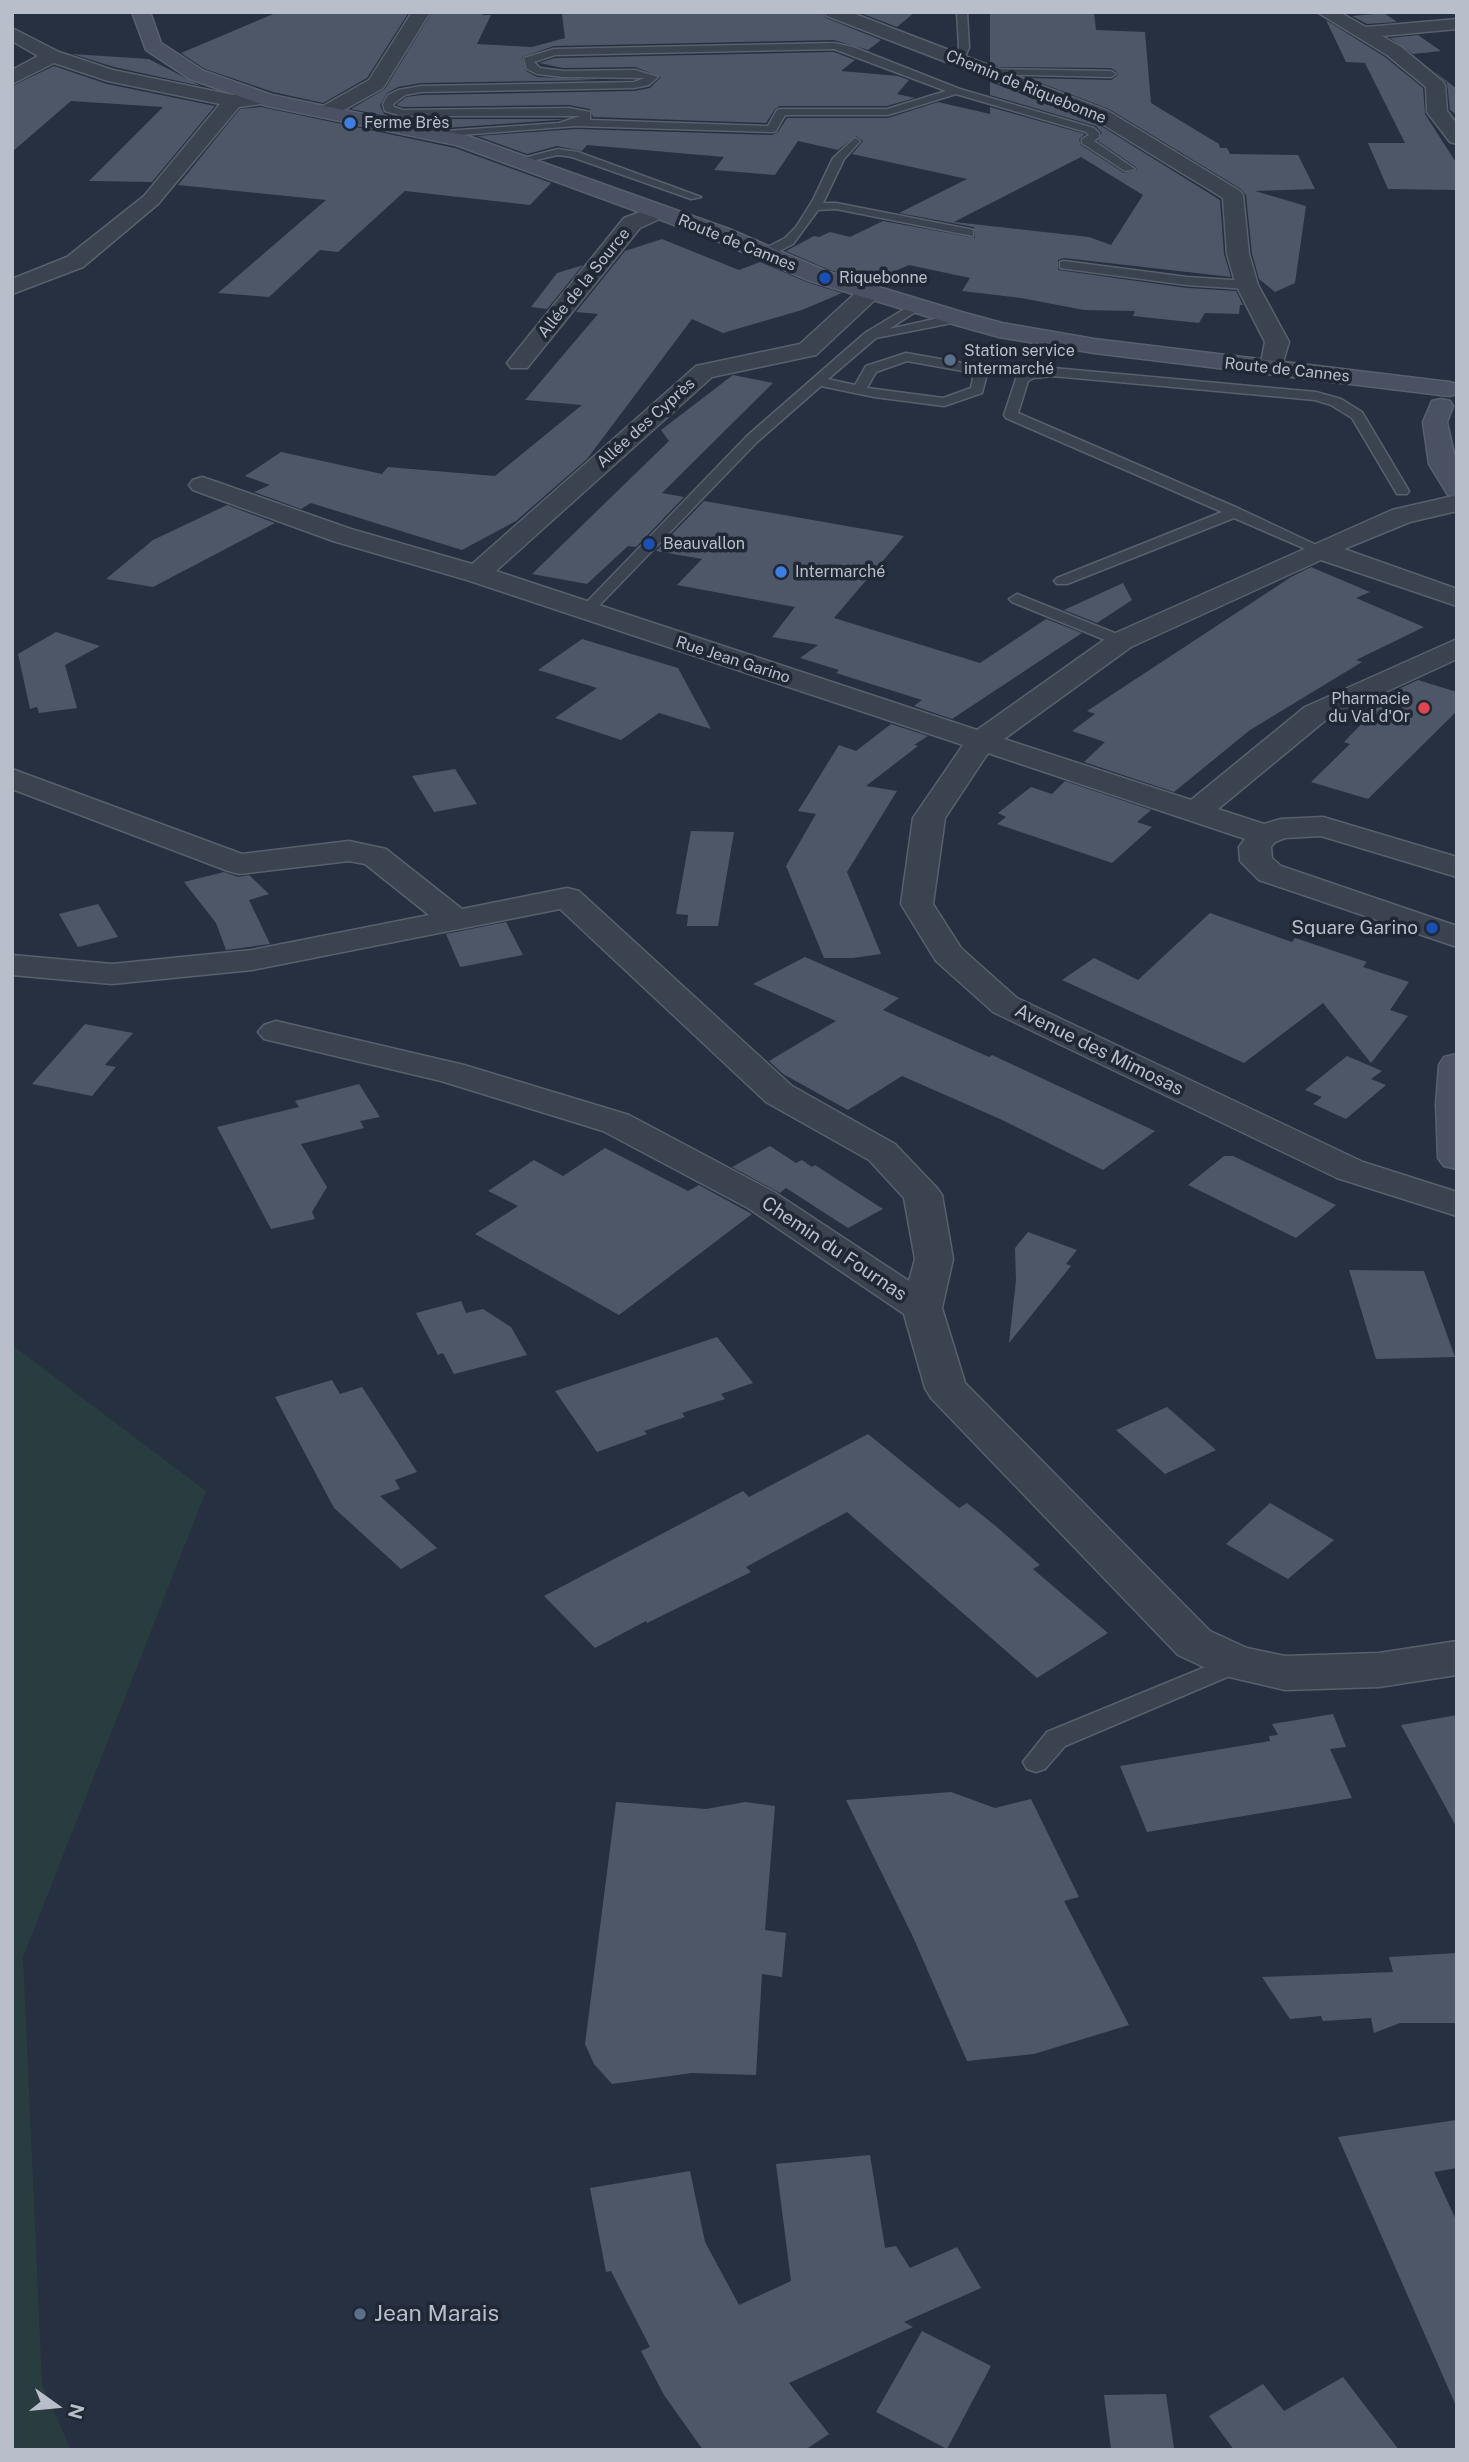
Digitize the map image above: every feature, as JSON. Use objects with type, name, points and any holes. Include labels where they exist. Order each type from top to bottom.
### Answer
[{"type":"main road","name":"Route de Cannes","points":[[141,12],[153,46],[197,75],[267,100],[461,140],[768,252],[818,276],[916,306],[1047,339],[1376,379],[1447,399]]},
{"type":"main road","points":[[1447,399],[1435,422],[1442,464],[1455,486]]},
{"type":"main road","points":[[1457,1065],[1454,1104],[1457,1158]]},
{"type":"street","points":[[321,109],[376,84],[421,12]]},
{"type":"street","name":"Chemin de Riquebonne","points":[[833,12],[1101,115],[1233,195],[1238,254],[1247,285],[1277,342],[1272,368]]},
{"type":"street","points":[[1326,12],[1394,51],[1435,85],[1437,112],[1457,138]]},
{"type":"street","points":[[1361,33],[1457,24]]},
{"type":"street","points":[[12,33],[52,56],[108,75],[233,101],[267,100]]},
{"type":"street","points":[[12,78],[52,56]]},
{"type":"street","points":[[12,287],[75,262],[150,200],[233,101]]},
{"type":"street","name":"Allée de la Source","points":[[519,363],[632,223],[656,212]]},
{"type":"street","name":"Allée des Cyprès","points":[[477,575],[704,371],[808,350],[870,292]]},
{"type":"street","name":"Rue Jean Garino","points":[[202,485],[342,535],[477,575],[1264,835]]},
{"type":"street","name":"Avenue des Mimosas","points":[[1455,486],[1440,505],[1401,516],[1320,550],[1121,641],[980,742],[929,818],[917,904],[948,954],[1005,1005],[1350,1170],[1457,1204]]},
{"type":"street","points":[[1320,550],[1457,598]]},
{"type":"street","points":[[1196,812],[1316,713],[1457,648]]},
{"type":"street","points":[[12,778],[239,864],[349,850],[375,856],[456,920]]},
{"type":"street","points":[[1457,867],[1323,826],[1302,826],[1264,835],[1255,847],[1256,861],[1270,873],[1457,937]]},
{"type":"street","points":[[12,965],[113,974],[252,960],[567,898],[779,1094],[882,1152],[923,1195],[934,1259],[922,1308]]},
{"type":"street","name":"Chemin du Fournas","points":[[276,1032],[451,1073],[616,1123],[761,1200],[922,1308],[946,1388],[1194,1643],[1237,1663],[1285,1673],[1379,1670],[1457,1658]]},
{"type":"lane","points":[[959,60],[964,47],[961,12]]},
{"type":"lane","points":[[576,123],[585,119],[586,114],[569,111],[421,114],[402,113],[389,109],[388,104],[392,97],[402,92],[421,89],[634,85],[645,83],[653,77],[635,73],[563,74],[537,71],[531,67],[528,60],[554,52],[834,46],[849,49],[956,91],[1090,130],[1094,137],[1086,141],[1129,169]]},
{"type":"lane","points":[[991,72],[1111,74]]},
{"type":"lane","points":[[435,134],[576,123],[772,129],[781,112],[888,112],[956,91]]},
{"type":"lane","points":[[768,252],[789,241],[814,207],[839,158],[855,141]]},
{"type":"lane","points":[[518,161],[558,152],[574,154],[695,197]]},
{"type":"lane","points":[[814,207],[836,206],[968,233]]},
{"type":"lane","points":[[1064,265],[1187,281],[1247,285]]},
{"type":"lane","points":[[586,611],[727,463],[870,336],[916,306]]},
{"type":"lane","points":[[870,336],[957,318]]},
{"type":"lane","points":[[817,381],[859,390],[944,402],[976,390],[981,370],[906,357],[871,369],[859,390]]},
{"type":"lane","points":[[1320,550],[1011,415],[1022,379],[1031,374],[1053,372],[1316,396],[1336,402],[1357,415],[1402,491]]},
{"type":"lane","points":[[1062,581],[1235,512]]},
{"type":"lane","points":[[1017,599],[1121,641]]},
{"type":"lane","points":[[1036,1762],[1056,1738],[1237,1663]]},
{"type":"green space","points":[[12,1345],[206,1491],[23,1957],[42,2385],[71,2450],[12,2450]]},
{"type":"building","points":[[278,12],[409,12],[367,78],[323,103],[273,92],[205,69],[181,53]]},
{"type":"building","points":[[432,12],[484,12],[482,15],[491,15],[477,44],[532,47],[565,38],[562,14],[822,12],[826,18],[881,40],[868,50],[834,40],[554,46],[522,57],[526,71],[537,77],[598,80],[421,83],[398,87],[387,93],[380,105],[384,114],[402,119],[564,119],[558,120],[445,128],[351,109],[385,89]]},
{"type":"building","points":[[858,12],[915,12],[897,27]]},
{"type":"building","points":[[990,12],[1094,12],[1096,30],[1145,32],[1151,103],[1219,144],[1220,148],[1227,148],[1230,154],[1298,155],[1315,189],[1255,191],[1306,206],[1295,283],[1275,292],[1259,279],[1252,254],[1246,195],[1241,189],[1109,109],[1028,78],[1111,80],[1118,75],[1117,72],[1111,68],[999,67],[990,63]]},
{"type":"building","points":[[1384,13],[1397,22],[1367,24],[1352,16]]},
{"type":"building","points":[[1326,20],[1385,57],[1423,88],[1425,114],[1457,164],[1457,190],[1388,189],[1368,143],[1405,143],[1365,63],[1346,62]]},
{"type":"building","points":[[1418,35],[1441,51],[1413,54],[1390,38]]},
{"type":"building","points":[[834,52],[855,60],[841,71],[898,76],[909,80],[897,94],[915,98],[887,106],[780,106],[766,123],[593,117],[590,109],[569,105],[396,105],[406,97],[421,95],[634,91],[650,88],[661,77],[635,67],[563,68],[539,63],[555,58]]},
{"type":"building","points":[[72,54],[149,59],[201,86],[114,67]]},
{"type":"building","points":[[54,66],[107,84],[215,106],[152,182],[89,181],[163,107],[71,101],[12,152],[12,86]]},
{"type":"building","points":[[1434,71],[1457,89],[1457,115],[1450,110],[1447,83]]},
{"type":"building","points":[[990,82],[1093,121],[1220,200],[1224,254],[1231,277],[1064,258],[1058,260],[1058,270],[1187,288],[1236,291],[1243,305],[1240,305],[1239,314],[1205,313],[1199,323],[1133,316],[1135,311],[1084,310],[1021,298],[962,291],[970,278],[909,265],[870,282],[827,269],[786,251],[814,236],[819,237],[830,232],[850,237],[883,221],[975,238],[974,227],[899,213],[967,179],[852,154],[863,141],[856,136],[838,150],[798,141],[775,175],[714,170],[724,157],[587,145],[582,151],[557,146],[527,154],[477,136],[576,129],[772,135],[778,132],[787,118],[888,118],[938,102],[990,114],[990,107],[1085,134],[1079,139],[1081,145],[1124,173],[1137,170],[1098,141],[1102,133],[1096,126],[990,95]],"holes":[[[1081,157],[1143,195],[1111,245],[1089,237],[954,222]]]},
{"type":"building","points":[[261,107],[455,148],[551,183],[530,205],[405,191],[338,252],[320,250],[269,297],[218,293],[326,200],[178,185],[240,109]]},
{"type":"building","points":[[662,239],[739,270],[760,262],[809,283],[842,293],[802,310],[723,333],[692,319],[587,459],[516,521],[462,550],[311,503],[301,509],[254,492],[270,485],[245,476],[281,452],[382,474],[388,467],[495,476],[582,405],[525,400],[598,314],[576,312],[625,251]]},
{"type":"building","points":[[583,265],[547,309],[531,307],[557,273]]},
{"type":"building","points":[[733,375],[773,383],[662,493],[684,497],[636,547],[628,546],[587,584],[532,574],[669,441],[661,430]]},
{"type":"building","points":[[704,501],[904,536],[834,618],[980,663],[1046,619],[1082,633],[952,719],[914,706],[922,700],[836,673],[839,670],[800,658],[818,645],[772,637],[795,607],[677,585],[702,559],[656,551]]},
{"type":"building","points":[[227,505],[275,523],[153,587],[106,579],[153,540]]},
{"type":"building","points":[[1311,567],[1370,592],[1356,598],[1424,627],[1356,660],[1362,662],[1250,730],[1174,792],[1084,762],[1105,742],[1072,731],[1095,714],[1087,711],[1291,577]]},
{"type":"building","points":[[1123,583],[1132,600],[1097,623],[1064,610]]},
{"type":"building","points":[[56,632],[100,646],[65,665],[77,708],[39,713],[37,707],[30,709],[18,654]]},
{"type":"building","points":[[582,639],[678,668],[711,729],[659,713],[621,740],[555,718],[597,688],[538,670]]},
{"type":"building","points":[[1418,680],[1457,692],[1457,711],[1368,799],[1311,782],[1350,744],[1344,742],[1392,692]]},
{"type":"building","points":[[891,724],[928,736],[866,786],[897,791],[847,872],[881,954],[824,958],[786,866],[816,814],[798,811],[839,745],[856,751]]},
{"type":"building","points":[[455,769],[477,804],[434,812],[412,776]]},
{"type":"building","points":[[1065,781],[1151,810],[1137,822],[1152,827],[1112,863],[997,824],[1006,817],[998,813],[1031,787],[1052,794]]},
{"type":"building","points":[[691,831],[734,832],[718,926],[687,926],[688,915],[676,914]]},
{"type":"building","points":[[224,872],[238,877],[249,875],[269,894],[249,900],[270,944],[226,950],[216,923],[184,882]]},
{"type":"building","points":[[98,904],[118,937],[78,947],[59,914]]},
{"type":"building","points":[[1210,913],[1292,942],[1295,938],[1367,962],[1363,967],[1409,982],[1390,1010],[1408,1016],[1371,1063],[1323,1003],[1244,1063],[1062,980],[1094,958],[1138,980]]},
{"type":"building","points":[[506,922],[523,955],[460,967],[446,934]]},
{"type":"building","points":[[805,957],[899,998],[883,1010],[989,1057],[992,1055],[1155,1131],[1103,1170],[1000,1119],[902,1076],[848,1110],[783,1074],[769,1061],[836,1021],[753,984]]},
{"type":"building","points":[[85,1024],[133,1033],[105,1065],[116,1067],[92,1096],[32,1084]]},
{"type":"building","points":[[1347,1056],[1382,1071],[1371,1079],[1386,1085],[1346,1119],[1313,1104],[1322,1097],[1305,1090]]},
{"type":"building","points":[[359,1084],[380,1117],[360,1121],[364,1128],[301,1144],[327,1187],[312,1212],[315,1219],[271,1229],[217,1127],[299,1107],[295,1101]]},
{"type":"building","points":[[770,1146],[796,1163],[802,1160],[812,1167],[815,1165],[883,1209],[848,1228],[786,1188],[780,1193],[732,1167]]},
{"type":"building","points":[[605,1148],[688,1191],[699,1185],[752,1214],[619,1315],[475,1234],[518,1206],[488,1191],[534,1160],[563,1176]]},
{"type":"building","points":[[1224,1156],[1233,1156],[1336,1205],[1296,1238],[1188,1185]]},
{"type":"building","points":[[1028,1232],[1077,1250],[1066,1264],[1071,1266],[1009,1343],[1016,1280],[1015,1248]]},
{"type":"building","points":[[1349,1270],[1424,1271],[1455,1357],[1376,1359]]},
{"type":"building","points":[[461,1301],[466,1313],[483,1309],[511,1327],[527,1355],[454,1374],[443,1353],[438,1355],[416,1313]]},
{"type":"building","points":[[717,1337],[753,1383],[721,1394],[725,1399],[682,1413],[685,1417],[644,1431],[647,1434],[597,1452],[555,1391]]},
{"type":"building","points":[[332,1380],[340,1394],[362,1387],[417,1472],[395,1480],[400,1489],[380,1496],[437,1548],[401,1569],[334,1508],[275,1397]]},
{"type":"building","points":[[1167,1407],[1216,1450],[1165,1474],[1116,1430]]},
{"type":"building","points":[[868,1434],[959,1508],[967,1503],[998,1528],[1040,1565],[1033,1569],[1108,1633],[1037,1678],[847,1512],[746,1567],[751,1572],[595,1648],[544,1596],[743,1491],[749,1497]]},
{"type":"building","points":[[1270,1503],[1334,1540],[1288,1579],[1226,1544]]},
{"type":"building","points":[[1333,1714],[1346,1747],[1330,1749],[1352,1798],[1147,1832],[1120,1766],[1270,1741],[1269,1736],[1278,1735],[1272,1724]]},
{"type":"building","points":[[1457,1715],[1457,1828],[1401,1725]]},
{"type":"building","points":[[951,1792],[995,1808],[1031,1799],[1079,1897],[1064,1901],[1129,2025],[1034,2054],[967,2061],[913,1937],[846,1800]]},
{"type":"building","points":[[616,1802],[706,1809],[745,1802],[775,1806],[765,1930],[786,1933],[782,1977],[762,1974],[756,2075],[692,2073],[612,2084],[594,2064],[585,2044]]},
{"type":"building","points":[[1457,1953],[1457,2023],[1400,2023],[1374,2033],[1371,2018],[1323,2021],[1321,2016],[1290,2019],[1262,1977],[1393,1972],[1389,1957]]},
{"type":"building","points":[[1457,2120],[1457,2168],[1434,2172],[1457,2222],[1457,2408],[1338,2137]]},
{"type":"building","points":[[870,2155],[885,2248],[896,2246],[910,2268],[957,2247],[981,2288],[904,2322],[913,2327],[789,2383],[829,2434],[805,2450],[703,2450],[664,2395],[641,2351],[650,2347],[611,2271],[606,2272],[590,2188],[690,2171],[705,2242],[739,2305],[791,2281],[776,2164]]},
{"type":"building","points":[[922,2331],[991,2366],[947,2449],[876,2412]]},
{"type":"building","points":[[1343,2377],[1399,2450],[1234,2450],[1209,2416],[1263,2384],[1284,2411]]},
{"type":"building","points":[[1166,2394],[1174,2448],[1111,2449],[1104,2395]]},
{"type":"place","name":"Ferme Brès","points":[[350,123]]},
{"type":"place","name":"Riquebonne","points":[[825,278]]},
{"type":"place","name":"Station service intermarché","points":[[950,360]]},
{"type":"place","name":"Beauvallon","points":[[649,544]]},
{"type":"place","name":"Intermarché","points":[[781,572]]},
{"type":"place","name":"Pharmacie du Val d'Or","points":[[1424,708]]},
{"type":"place","name":"Square Garino","points":[[1432,928]]},
{"type":"place","name":"Jean Marais","points":[[360,2314]]}]
